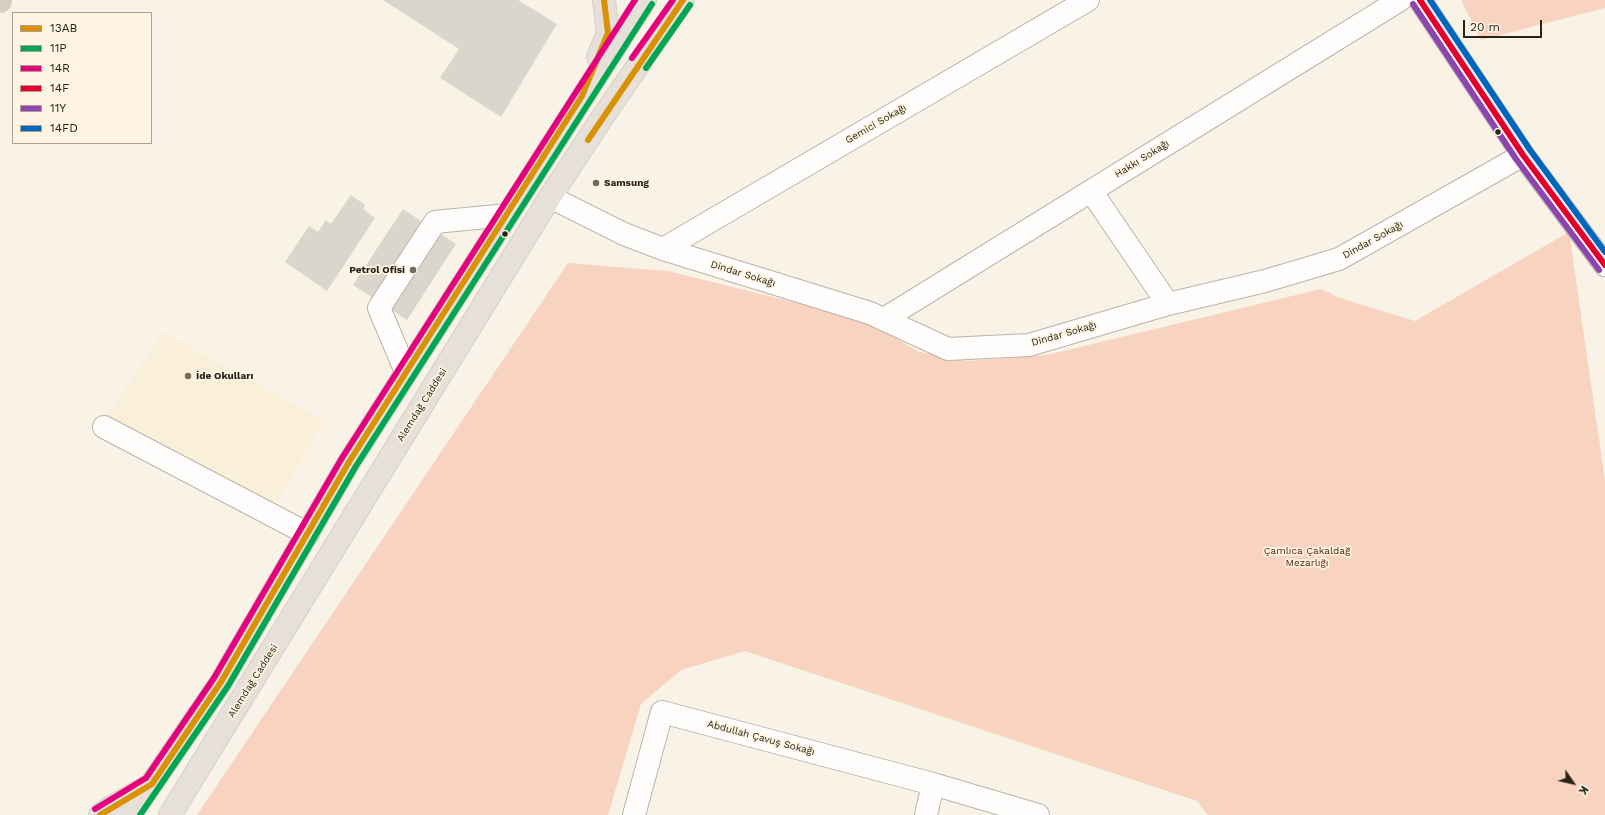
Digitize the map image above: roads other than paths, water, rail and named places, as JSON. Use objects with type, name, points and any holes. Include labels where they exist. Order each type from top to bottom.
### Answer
[{"type":"main road","points":[[582,96],[608,33],[604,0]]},
{"type":"main road","points":[[130,815],[221,682],[349,462],[506,214],[645,0]]},
{"type":"main road","name":"Alemdağ Caddesi","points":[[170,815],[550,197],[683,0]]},
{"type":"main road","points":[[100,815],[152,784]]},
{"type":"street","name":"Gemici Sokağı","points":[[663,249],[1088,0]]},
{"type":"street","name":"Hakkı Sokağı","points":[[884,319],[1400,0]]},
{"type":"street","points":[[1420,0],[1523,155],[1605,265]]},
{"type":"street","name":"Dindar Sokağı","points":[[550,197],[624,234],[663,249],[870,313],[948,349],[1029,345],[1168,304],[1265,281],[1339,259],[1523,155]]},
{"type":"street","points":[[1091,191],[1168,304]]},
{"type":"street","points":[[406,372],[379,308],[436,222],[506,214]]},
{"type":"street","points":[[104,427],[308,534]]},
{"type":"street","name":"Abdullah Çavuş Sokağı","points":[[634,815],[662,712],[933,784]]},
{"type":"street","points":[[926,815],[933,784],[1038,815]]},
{"type":"place","name":"Samsung","points":[[596,183]]},
{"type":"place","name":"Petrol Ofisi","points":[[413,270]]},
{"type":"place","name":"İde Okulları","points":[[188,376]]},
{"type":"park label","name":"Çamlıca Çakaldağ Mezarlığı","points":[[1307,556]]}]
